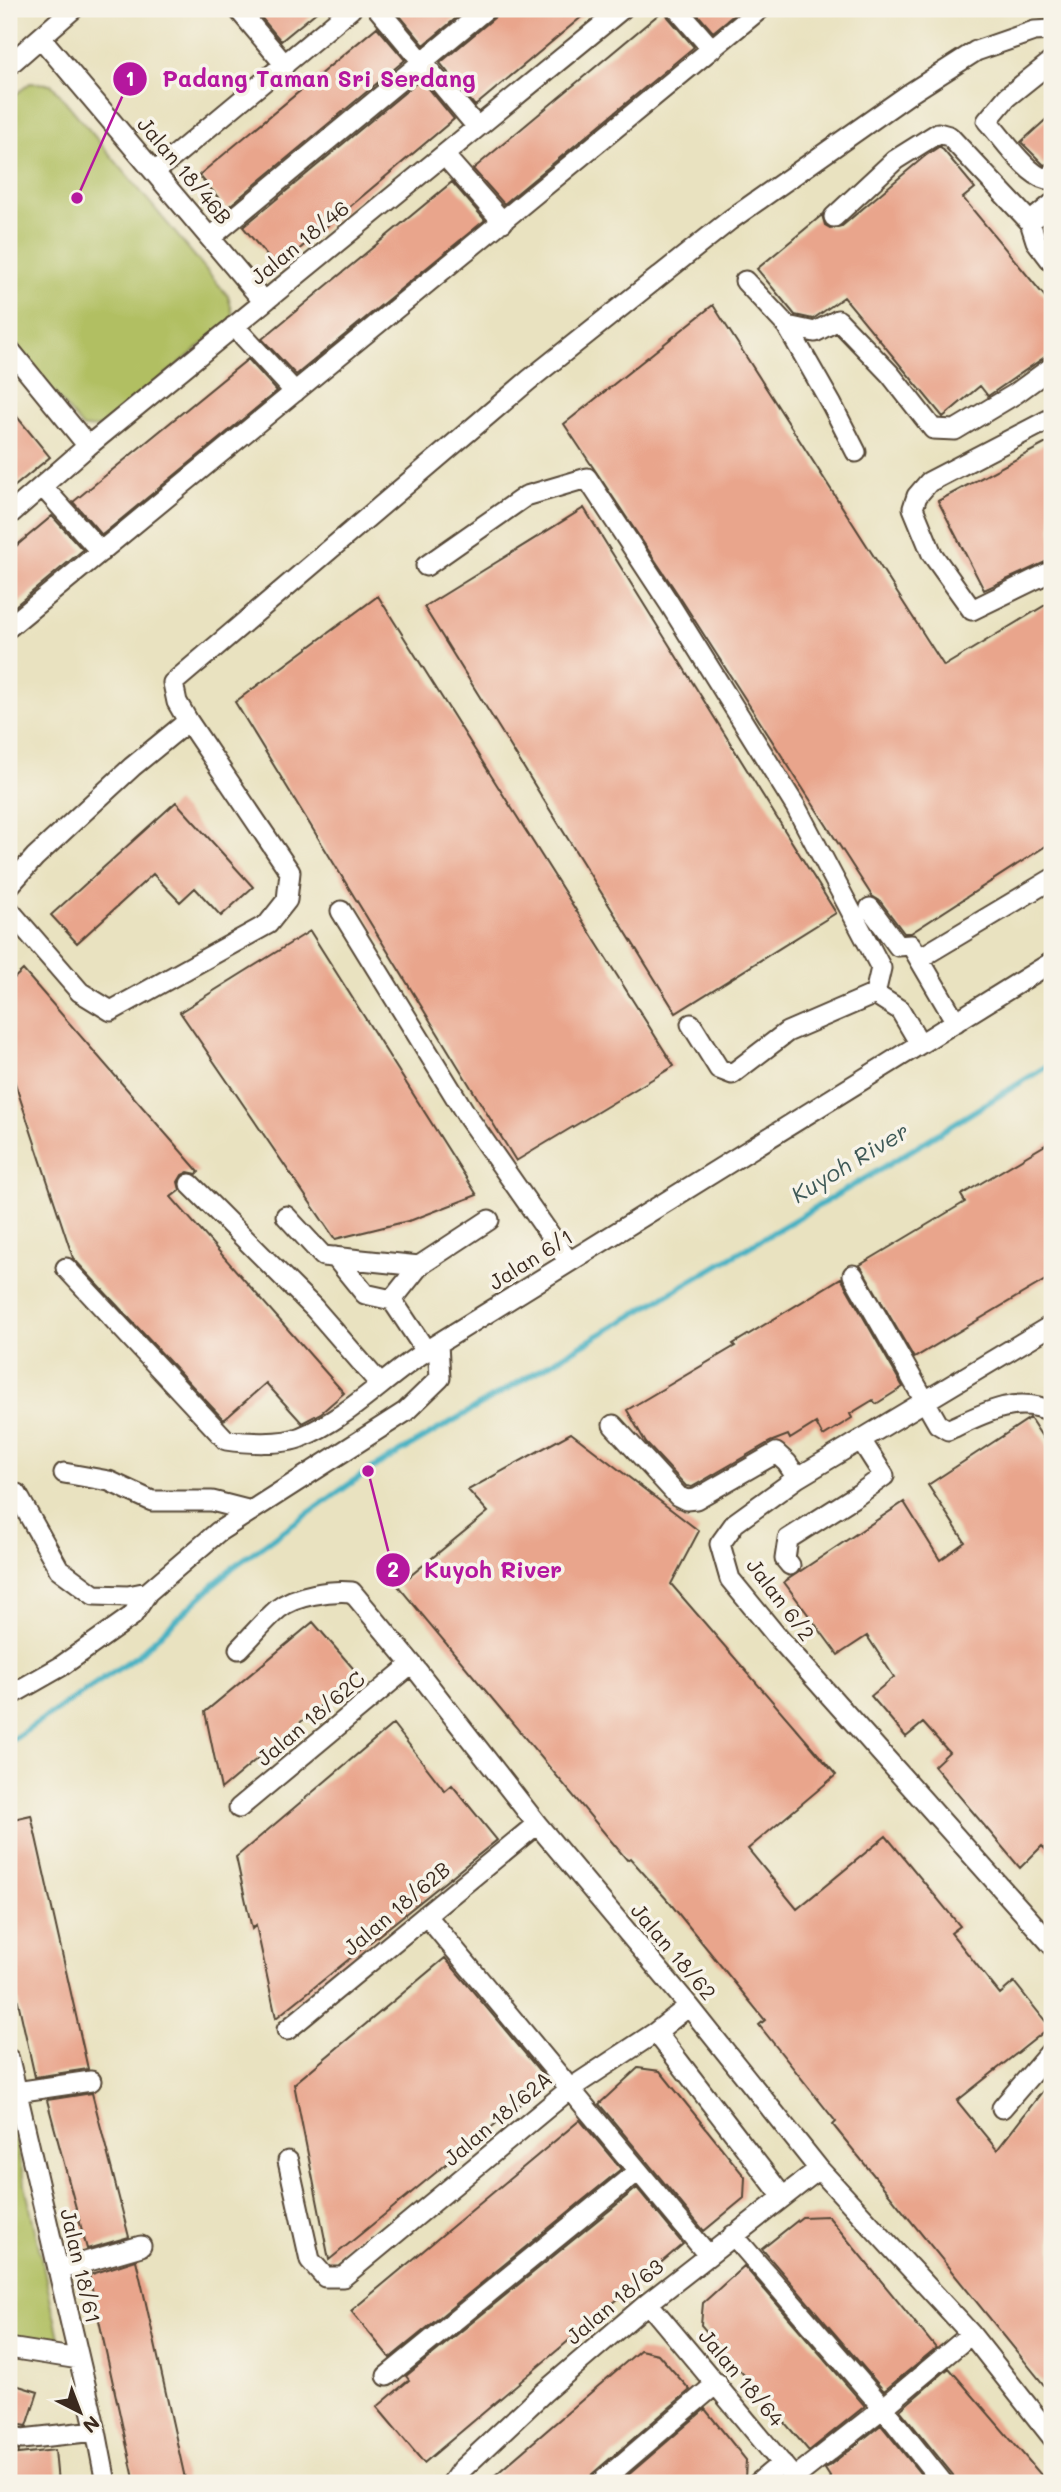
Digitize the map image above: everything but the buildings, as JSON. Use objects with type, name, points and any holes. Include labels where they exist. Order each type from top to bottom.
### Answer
[{"type":"street","points":[[9,65],[74,9]]},
{"type":"street","points":[[238,9],[285,65]]},
{"type":"street","points":[[155,173],[351,9]]},
{"type":"street","points":[[379,9],[477,127]]},
{"type":"street","points":[[210,238],[486,9]]},
{"type":"street","name":"Jalan 18/46","points":[[9,515],[88,446],[622,9]]},
{"type":"street","points":[[677,9],[711,48]]},
{"type":"street","points":[[9,627],[760,9]]},
{"type":"street","points":[[9,910],[80,992],[111,1011],[268,924],[287,900],[290,872],[188,721],[177,702],[173,683],[540,372],[730,220],[909,94],[976,51],[1034,31],[1052,30]]},
{"type":"street","name":"Jalan 18/46B","points":[[41,38],[264,302]]},
{"type":"street","points":[[1052,61],[1007,97],[987,121],[1026,167],[1039,178],[1046,179],[1052,174]]},
{"type":"street","points":[[834,217],[895,160],[938,133],[950,136],[1030,222],[1036,241],[1052,262]]},
{"type":"street","points":[[444,155],[503,222]]},
{"type":"street","points":[[1030,222],[1052,204]]},
{"type":"street","points":[[745,281],[787,326],[856,452]]},
{"type":"street","points":[[787,326],[815,332],[838,320],[890,374],[933,429],[955,430],[1015,394],[1052,367]]},
{"type":"street","points":[[234,326],[295,392]]},
{"type":"street","points":[[9,349],[88,446]]},
{"type":"street","points":[[1052,418],[929,482],[917,496],[914,508],[932,554],[972,610],[1052,571]]},
{"type":"street","points":[[426,566],[526,496],[587,478],[669,603],[796,807],[880,968],[875,994]]},
{"type":"street","points":[[43,486],[101,552]]},
{"type":"street","points":[[9,886],[35,857],[132,767],[188,721]]},
{"type":"street","points":[[920,958],[1052,879]]},
{"type":"street","points":[[870,908],[898,946],[911,946],[956,1022]]},
{"type":"street","points":[[341,911],[469,1119],[569,1262]]},
{"type":"street","name":"Jalan 6/1","points":[[66,1268],[226,1440],[248,1444],[299,1438],[341,1415],[432,1348],[1052,962]]},
{"type":"street","points":[[691,1024],[719,1069],[732,1074],[787,1032],[875,994]]},
{"type":"street","points":[[875,994],[900,1010],[920,1044]]},
{"type":"street","points":[[190,1184],[313,1308],[380,1384]]},
{"type":"street","points":[[286,1216],[323,1256],[419,1266]]},
{"type":"street","points":[[392,1300],[419,1266],[489,1220]]},
{"type":"street","points":[[9,1696],[60,1667],[132,1616],[148,1592],[218,1532],[405,1412],[440,1378],[432,1348],[392,1300],[365,1294],[335,1256]]},
{"type":"street","points":[[853,1275],[938,1424],[948,1430],[993,1409],[1029,1404],[1052,1412]]},
{"type":"street","name":"Jalan 6/2","points":[[1052,1325],[797,1478],[735,1523],[720,1544],[730,1579],[775,1634],[1052,1945]]},
{"type":"street","points":[[613,1425],[678,1496],[686,1500],[696,1499],[776,1453],[797,1478]]},
{"type":"street","points":[[790,1565],[785,1559],[788,1539],[884,1476],[862,1440]]},
{"type":"street","points":[[64,1473],[109,1481],[152,1501],[212,1501],[251,1511]]},
{"type":"street","points":[[17,1493],[59,1569],[94,1595],[128,1596],[148,1592]]},
{"type":"street","name":"Jalan 18/62","points":[[239,1649],[280,1608],[316,1594],[352,1592],[537,1824],[689,2006],[819,2169],[971,2334],[1052,2437]]},
{"type":"street","name":"Jalan 18/62C","points":[[239,1808],[412,1664]]},
{"type":"street","name":"Jalan 18/62B","points":[[287,2030],[537,1824]]},
{"type":"street","points":[[426,1915],[708,2255]]},
{"type":"street","name":"Jalan 18/62A","points":[[288,2161],[310,2260],[325,2277],[343,2277],[571,2088],[656,2032],[689,2006]]},
{"type":"street","points":[[656,2032],[783,2197]]},
{"type":"street","points":[[1002,2108],[1052,2050]]},
{"type":"street","name":"Jalan 18/61","points":[[9,2059],[106,2483]]},
{"type":"street","points":[[16,2092],[91,2081]]},
{"type":"street","name":"Jalan 18/63","points":[[452,2483],[461,2470],[543,2393],[648,2303],[819,2169]]},
{"type":"street","points":[[387,2376],[638,2171]]},
{"type":"street","points":[[733,2235],[883,2408],[943,2483]]},
{"type":"street","points":[[58,2270],[141,2246]]},
{"type":"street","name":"Jalan 18/64","points":[[648,2303],[792,2475]]},
{"type":"street","points":[[758,2483],[792,2475],[883,2408],[971,2334]]},
{"type":"street","points":[[9,2348],[79,2359]]},
{"type":"street","points":[[600,2483],[717,2383]]},
{"type":"street","points":[[9,2435],[22,2439],[96,2431]]},
{"type":"green space","points":[[30,83],[51,84],[228,296],[234,318],[103,427],[83,428],[9,339],[9,100]]},
{"type":"green space","points":[[9,2113],[60,2342],[27,2345],[9,2338]]},
{"type":"waterway","name":"Kuyoh River","points":[[9,1742],[137,1656],[233,1567],[368,1471],[881,1169],[1052,1063]]},
{"type":"place","name":"Padang Taman Sri Serdang","points":[[77,198]]},
{"type":"place","name":"Kuyoh River","points":[[368,1471]]}]
